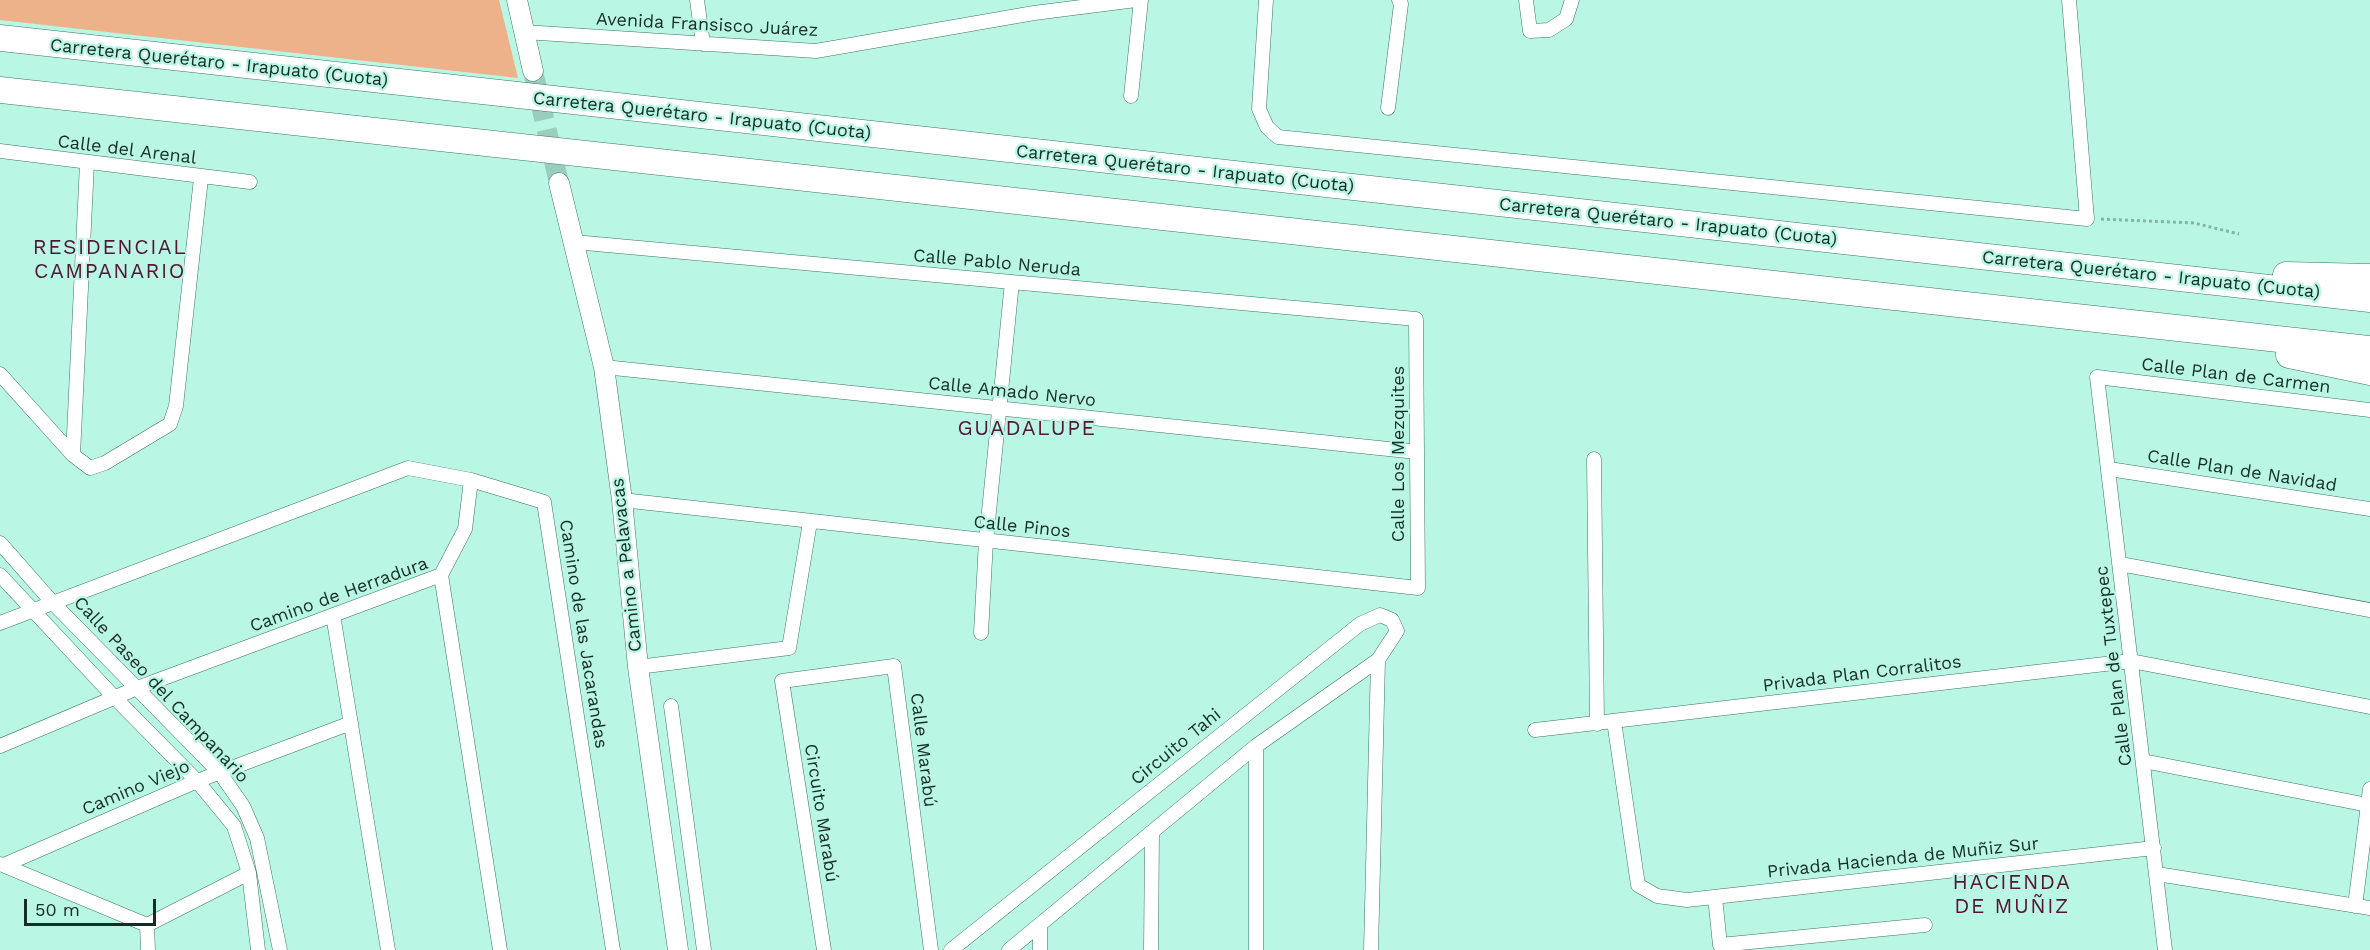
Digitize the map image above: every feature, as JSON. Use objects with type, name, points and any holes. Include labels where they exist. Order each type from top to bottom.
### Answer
[{"type":"highway","name":"Carretera Querétaro - Irapuato (Cuota)","points":[[0,38],[2370,299]]},
{"type":"highway","points":[[0,90],[2370,349]]},
{"type":"highway","points":[[2130,273],[2370,277]]},
{"type":"highway","points":[[2127,322],[2370,372]]},
{"type":"street","points":[[517,0],[532,71]]},
{"type":"street","points":[[697,0],[703,44]]},
{"type":"street","name":"Avenida Fransisco Juárez","points":[[524,33],[816,51],[1033,7],[1136,0]]},
{"type":"street","points":[[1131,96],[1141,0]]},
{"type":"street","points":[[1266,0],[1259,109],[1267,127],[1278,136],[2087,219],[2069,0]]},
{"type":"street","points":[[1388,108],[1401,4],[1399,0]]},
{"type":"street","points":[[1526,0],[1530,31],[1550,30],[1566,19],[1572,0]]},
{"type":"street","name":"Calle del Arenal","points":[[0,151],[250,182]]},
{"type":"street","points":[[73,455],[87,163]]},
{"type":"street","points":[[0,374],[73,455],[90,468],[105,464],[170,424],[176,406],[201,177]]},
{"type":"street","name":"Camino a Pelavacas","points":[[559,183],[604,367],[621,500],[638,667],[678,950]]},
{"type":"street","name":"Calle Pablo Neruda","points":[[574,242],[1416,319]]},
{"type":"street","points":[[981,633],[986,541],[1012,282]]},
{"type":"street","name":"Calle Los Mezquites","points":[[1416,319],[1418,588]]},
{"type":"street","name":"Calle Amado Nervo","points":[[604,367],[1417,452]]},
{"type":"street","name":"Calle Plan de Carmen","points":[[2097,377],[2370,410]]},
{"type":"street","name":"Calle Plan de Tuxtepec","points":[[2097,377],[2165,950]]},
{"type":"street","points":[[1594,459],[1597,724]]},
{"type":"street","name":"Camino de las Jacarandas","points":[[0,623],[408,468],[471,480],[544,502],[613,950]]},
{"type":"street","name":"Calle Plan de Navidad","points":[[2109,469],[2370,509]]},
{"type":"street","points":[[441,574],[465,529],[471,480]]},
{"type":"street","name":"Calle Pinos","points":[[621,500],[1418,588]]},
{"type":"street","points":[[638,667],[789,648],[810,522]]},
{"type":"street","name":"Calle Paseo del Campanario","points":[[0,543],[53,603],[220,773],[243,806],[257,838],[280,950]]},
{"type":"street","points":[[2120,564],[2370,610]]},
{"type":"street","name":"Camino de Herradura","points":[[0,746],[137,688],[441,574],[500,950]]},
{"type":"street","name":"Calle Paseo del Campanario","points":[[0,575],[114,697],[197,781],[234,826],[249,873],[258,950]]},
{"type":"street","points":[[333,615],[388,950]]},
{"type":"street","name":"Circuito Tahi","points":[[951,950],[1360,624],[1380,615],[1392,620],[1397,631],[1378,660],[1256,746],[1009,950]]},
{"type":"street","points":[[1371,950],[1378,660]]},
{"type":"street","name":"Privada Plan Corralitos","points":[[1535,730],[2132,661],[2370,707]]},
{"type":"street","name":"Calle Marabú","points":[[782,681],[894,666],[931,950]]},
{"type":"street","name":"Circuito Marabú","points":[[782,681],[825,950]]},
{"type":"street","points":[[671,706],[704,950]]},
{"type":"street","name":"Privada Hacienda de Muñiz Sur","points":[[1614,721],[1638,885],[1657,896],[1687,900],[2154,848]]},
{"type":"street","name":"Camino Viejo","points":[[2,865],[197,781],[351,723]]},
{"type":"street","points":[[1256,746],[1256,950]]},
{"type":"street","points":[[2143,761],[2368,805]]},
{"type":"street","points":[[2355,906],[2370,789]]},
{"type":"street","points":[[1151,950],[1152,834]]},
{"type":"street","points":[[2,865],[147,925],[249,873]]},
{"type":"street","points":[[2157,874],[2370,908]]},
{"type":"street","points":[[1715,897],[1720,945],[1925,925]]},
{"type":"street","points":[[147,925],[148,950]]},
{"type":"street","points":[[1040,926],[1040,950]]},
{"type":"path","points":[[2087,219],[2194,224],[2239,234]]},
{"type":"shaded area","points":[[0,0],[499,0],[518,78],[0,20]]},
{"type":"tunnel","points":[[533,71],[559,183]]},
{"type":"district","name":"RESIDENCIAL CAMPANARIO","points":[[110,260]]},
{"type":"district","name":"GUADALUPE","points":[[1027,429]]},
{"type":"district","name":"HACIENDA DE MUÑIZ","points":[[2012,895]]}]
